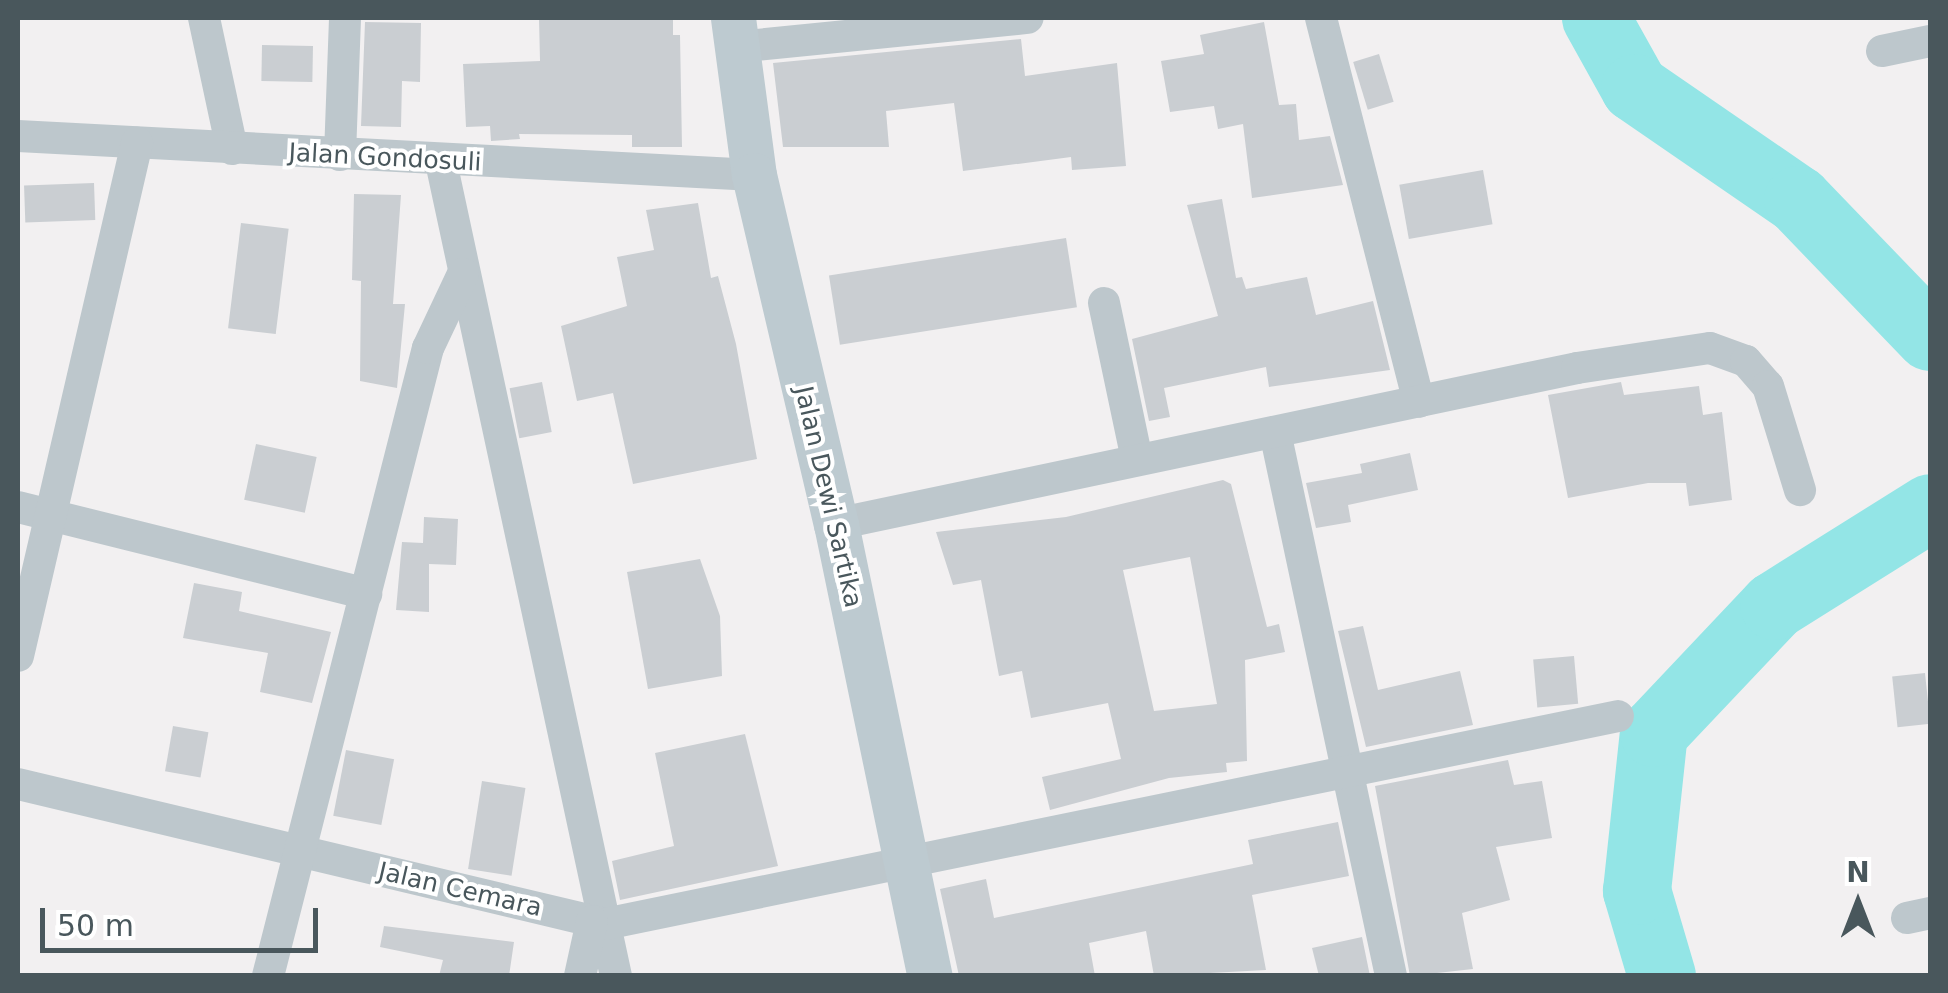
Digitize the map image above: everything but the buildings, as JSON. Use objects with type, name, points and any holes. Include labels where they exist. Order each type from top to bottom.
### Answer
[{"type":"main road","name":"Jalan Dewi Sartika","points":[[735,32],[754,174],[836,524],[930,976]]},
{"type":"street","points":[[204,18],[232,149]]},
{"type":"street","points":[[340,155],[345,18]]},
{"type":"street","points":[[735,32],[1028,18]]},
{"type":"street","points":[[1321,18],[1418,402]]},
{"type":"street","points":[[1882,52],[1930,42]]},
{"type":"street","name":"Jalan Gondosuli","points":[[18,136],[440,162],[754,174]]},
{"type":"street","points":[[18,656],[54,517],[137,143]]},
{"type":"street","points":[[440,162],[598,922],[616,976]]},
{"type":"street","points":[[268,976],[428,348],[463,274]]},
{"type":"street","points":[[1104,302],[1138,460]]},
{"type":"street","points":[[836,524],[1418,402],[1710,348],[1746,361],[1768,386],[1800,490]]},
{"type":"street","points":[[1275,432],[1344,772],[1391,976]]},
{"type":"street","points":[[18,507],[366,594]]},
{"type":"street","name":"Jalan Cemara","points":[[18,784],[598,922],[906,867],[1618,716]]},
{"type":"street","points":[[580,976],[598,922]]},
{"type":"waterway","points":[[1596,18],[1635,88],[1798,200],[1930,337]]},
{"type":"waterway","points":[[1662,976],[1637,891],[1654,733],[1774,606],[1930,508]]}]
